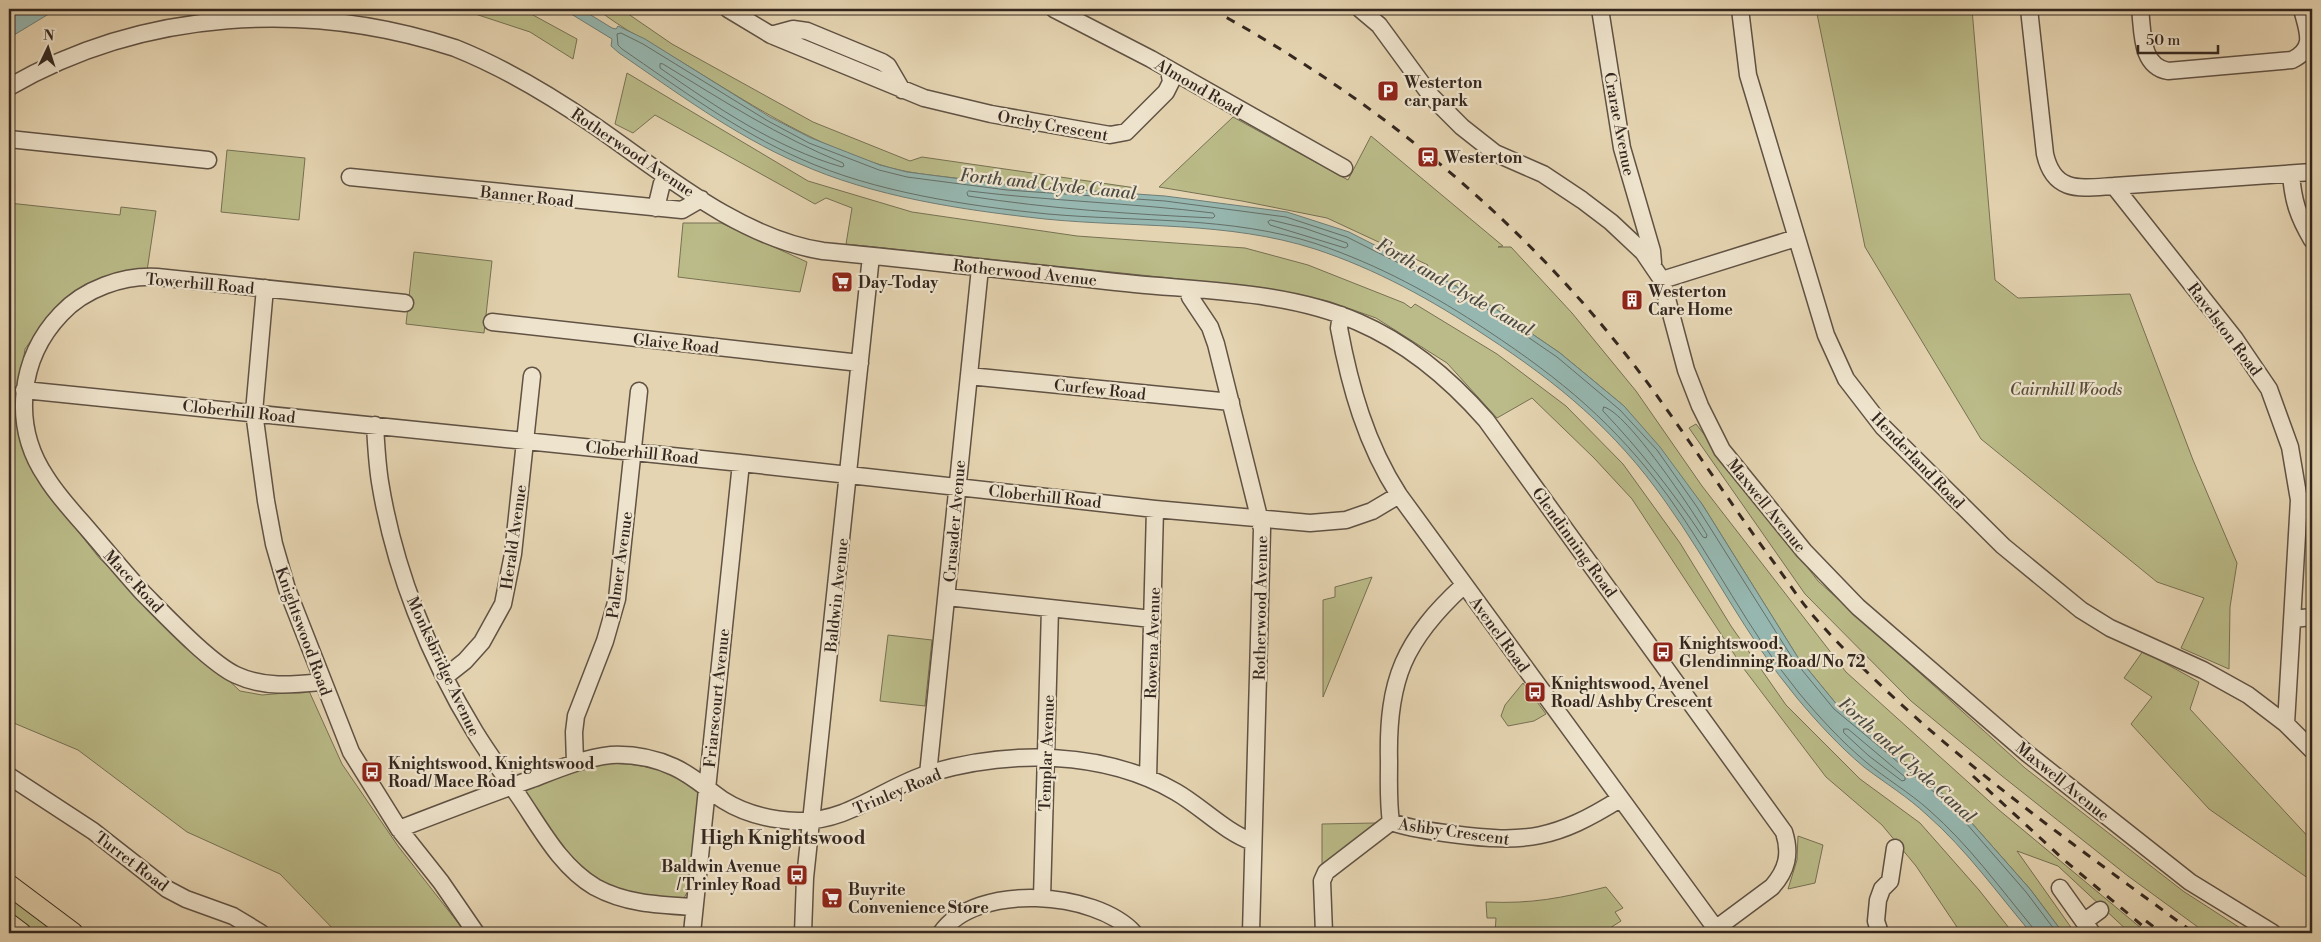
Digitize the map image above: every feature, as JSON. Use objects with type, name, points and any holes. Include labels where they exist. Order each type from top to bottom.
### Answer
[{"type":"main road","points":[[9,884],[73,933]]},
{"type":"main road","points":[[9,924],[21,933]]},
{"type":"street","name":"Orchy Crescent","points":[[728,9],[771,35],[800,29],[888,66],[902,90],[935,101],[991,114],[1117,135],[1126,132],[1170,87],[1169,70]]},
{"type":"street","name":"Almond Road","points":[[1054,9],[1169,70],[1344,168]]},
{"type":"street","name":"Maxwell Avenue","points":[[1360,9],[1379,26],[1431,96],[1462,127],[1495,153],[1543,174],[1582,200],[1644,252],[1658,273],[1686,370],[1700,406],[1722,450],[1804,551],[1858,607],[2028,754],[2190,882],[2273,933]]},
{"type":"street","name":"Crarae Avenue","points":[[1600,9],[1622,148],[1658,273]]},
{"type":"street","name":"Henderland Road","points":[[1740,9],[1748,75],[1826,335],[1846,379],[1883,427],[2002,546],[2081,610],[2103,624],[2227,682],[2248,695],[2310,744]]},
{"type":"street","points":[[2029,9],[2048,166],[2059,180],[2078,188],[2312,172]]},
{"type":"street","points":[[2140,9],[2145,50],[2149,61],[2155,67],[2168,71],[2292,60],[2302,55],[2308,46],[2308,35],[2302,9]]},
{"type":"street","name":"Rotherwood Avenue","points":[[9,87],[66,58],[115,38],[180,22],[264,14],[348,20],[428,38],[476,57],[519,78],[552,97],[701,199],[742,224],[787,243],[815,250],[1188,289],[1190,297],[1210,327],[1231,402],[1259,517],[1262,543],[1251,933]]},
{"type":"street","points":[[9,139],[208,160]]},
{"type":"street","points":[[2291,174],[2293,198],[2300,220],[2312,240]]},
{"type":"street","name":"Banner Road","points":[[350,177],[682,210],[701,199]]},
{"type":"street","points":[[656,208],[662,183]]},
{"type":"street","name":"Ravelston Road","points":[[2114,186],[2235,339],[2261,376],[2279,412],[2306,499],[2286,724]]},
{"type":"street","points":[[1658,273],[1796,238]]},
{"type":"street","name":"Baldwin Avenue","points":[[803,933],[805,878],[871,256]]},
{"type":"street","name":"Crusader Avenue","points":[[928,774],[980,268]]},
{"type":"street","name":"Towerhill Road","points":[[24,390],[30,361],[41,336],[71,304],[102,287],[129,279],[149,276],[405,303]]},
{"type":"street","name":"Knightswood Road","points":[[265,288],[254,412],[274,544],[287,589],[351,752],[398,829],[441,882],[476,933]]},
{"type":"street","name":"Glendinning Road","points":[[1188,289],[1263,298],[1340,315],[1386,336],[1417,355],[1460,392],[1486,420],[1784,832],[1788,848],[1786,864],[1779,879],[1772,887],[1715,932]]},
{"type":"street","name":"Avenel Road","points":[[1340,315],[1339,328],[1359,413],[1374,450],[1399,495],[1715,932]]},
{"type":"street","name":"Glaive Road","points":[[492,322],[860,363]]},
{"type":"street","name":"Herald Avenue","points":[[446,676],[465,661],[482,642],[503,604],[513,554],[532,376]]},
{"type":"street","name":"Curfew Road","points":[[968,376],[1231,402]]},
{"type":"street","name":"Cloberhill Road","points":[[24,390],[741,462],[1155,509],[1310,523],[1346,520],[1372,511],[1399,495]]},
{"type":"street","name":"Mace Road","points":[[24,390],[24,414],[27,434],[35,458],[45,476],[123,571],[174,623],[225,670],[243,678],[274,685],[322,682]]},
{"type":"street","name":"Palmer Avenue","points":[[575,763],[574,732],[576,716],[605,641],[617,599],[639,391]]},
{"type":"street","name":"Monksbridge Avenue","points":[[375,425],[380,481],[399,558],[414,607],[473,730],[559,854],[577,874],[611,895],[646,904],[694,907]]},
{"type":"street","name":"Friarscourt Avenue","points":[[692,933],[741,462]]},
{"type":"street","name":"Rowena Avenue","points":[[1148,778],[1155,509]]},
{"type":"street","name":"Ashby Crescent","points":[[1464,585],[1425,624],[1396,679],[1388,717],[1392,822],[1409,828],[1491,839],[1513,840],[1564,829],[1586,820],[1620,799]]},
{"type":"street","points":[[947,597],[1152,619]]},
{"type":"street","name":"Templar Avenue","points":[[1042,898],[1050,608]]},
{"type":"street","points":[[2294,619],[2312,617]]},
{"type":"street","name":"Trinley Road","points":[[398,829],[575,763],[611,755],[642,757],[674,767],[725,801],[757,815],[812,821],[833,817],[855,809],[928,774],[989,760],[1046,758],[1090,762],[1148,778],[1175,792],[1239,836],[1253,842]]},
{"type":"street","name":"Turret Road","points":[[9,776],[93,831],[167,889],[186,899],[233,916],[261,933]]},
{"type":"street","points":[[1324,933],[1322,881],[1326,872],[1392,822]]},
{"type":"street","points":[[1880,933],[1876,921],[1878,900],[1882,889],[1890,880],[1895,848]]},
{"type":"street","points":[[2060,888],[2089,927],[2100,910]]},
{"type":"street","points":[[941,933],[956,918],[984,906],[1019,898],[1042,898],[1071,902],[1095,909],[1115,918],[1134,933]]},
{"type":"green space","points":[[460,9],[522,9],[577,39],[573,59],[530,32]]},
{"type":"green space","points":[[597,9],[621,9],[672,44],[813,122],[910,161],[922,157],[1136,188],[1128,194],[1042,188],[918,173],[881,165],[854,156],[802,133],[627,30]]},
{"type":"green space","name":"Cairnhill Woods","points":[[1816,9],[1972,9],[1995,280],[2018,298],[2130,294],[2193,460],[2237,563],[2230,607],[2229,669],[2181,648],[2204,598],[2157,582],[1981,439],[1865,247]]},
{"type":"green space","points":[[627,73],[808,181],[912,212],[1077,236],[1245,248],[1308,265],[1404,303],[1411,308],[1415,304],[1497,354],[1566,406],[1623,464],[1680,543],[1731,626],[1786,705],[1860,779],[1920,823],[1979,890],[2013,933],[1961,933],[1916,866],[1882,825],[1826,777],[1744,669],[1632,499],[1594,458],[1532,398],[1497,418],[1447,363],[1376,318],[1328,301],[1264,288],[846,244],[852,208],[826,198],[815,204],[655,115],[633,133],[615,124]]},
{"type":"green space","points":[[1233,117],[1348,180],[1371,136],[1503,246],[1498,247],[1511,247],[1572,313],[1636,391],[1702,486],[1846,672],[1999,810],[2147,933],[2130,933],[2058,866],[2017,851],[2075,933],[2063,933],[2030,889],[1955,804],[1838,706],[1797,656],[1702,504],[1624,406],[1560,353],[1481,299],[1426,270],[1428,265],[1327,218],[1159,187]]},
{"type":"green space","points":[[227,150],[305,158],[299,220],[221,212]]},
{"type":"green space","points":[[9,203],[120,215],[121,207],[156,211],[147,271],[57,308],[25,349],[15,416],[39,482],[100,559],[240,691],[262,695],[309,691],[342,764],[398,846],[466,933],[337,933],[280,874],[187,832],[78,750],[9,721]]},
{"type":"green space","points":[[683,223],[721,223],[807,262],[800,292],[678,277]]},
{"type":"green space","points":[[414,252],[492,261],[484,333],[406,324]]},
{"type":"green space","points":[[1696,424],[1818,581],[2025,768],[2183,891],[2248,933],[2206,933],[2128,876],[1911,701],[1805,594],[1689,428]]},
{"type":"green space","points":[[1372,577],[1323,697],[1323,600],[1335,597],[1335,587]]},
{"type":"green space","points":[[888,635],[932,640],[925,706],[880,701]]},
{"type":"green space","points":[[2143,651],[2199,682],[2190,709],[2312,841],[2312,881],[2209,809],[2131,724],[2152,697],[2124,678]]},
{"type":"green space","points":[[1523,683],[1546,714],[1534,721],[1508,726],[1501,716],[1505,705]]},
{"type":"green space","points":[[612,763],[658,769],[680,777],[697,790],[699,797],[688,891],[684,898],[679,900],[637,896],[601,880],[585,869],[559,842],[526,794],[527,790],[534,786],[593,765]]},
{"type":"green space","points":[[1375,823],[1322,867],[1322,824]]},
{"type":"green space","points":[[1798,836],[1823,845],[1815,883],[1788,889],[1797,860]]},
{"type":"green space","points":[[1606,887],[1623,908],[1615,912],[1621,921],[1602,933],[1495,933],[1496,918],[1487,918],[1486,902],[1518,902],[1547,899]]},
{"type":"green space","points":[[9,895],[60,933],[30,933],[9,917]]},
{"type":"water","points":[[9,9],[57,9],[9,38]]},
{"type":"water","name":"Forth and Clyde Canal","points":[[563,9],[581,9],[612,28],[616,29],[618,26],[645,39],[770,117],[811,138],[880,165],[907,172],[1008,185],[1165,196],[1287,212],[1349,232],[1481,299],[1560,353],[1624,406],[1660,447],[1702,504],[1797,656],[1838,706],[1955,804],[2030,889],[2063,933],[2031,933],[1968,857],[1941,828],[1920,808],[1864,767],[1821,725],[1797,698],[1761,650],[1682,525],[1646,475],[1605,430],[1561,390],[1537,372],[1445,310],[1403,286],[1360,266],[1315,249],[1282,240],[1215,230],[1079,222],[982,211],[887,193],[827,175],[774,152],[728,126],[619,53],[611,46],[612,39]]},
{"type":"railway","points":[[1211,9],[1277,47],[1341,89],[1402,134],[1461,182],[1517,234],[1570,288],[1619,346],[1665,407],[1800,599],[1816,619],[1859,664],[1903,706],[1997,786],[2194,933]]},
{"type":"railway","points":[[1973,776],[2063,859],[2151,933]]},
{"type":"railway","points":[[2146,921],[2162,933]]},
{"type":"place","name":"Westerton car park","points":[[1388,91]]},
{"type":"place","name":"Westerton","points":[[1428,157]]},
{"type":"place","name":"Day-Today","points":[[842,282]]},
{"type":"place","name":"Westerton Care Home","points":[[1632,300]]},
{"type":"place","name":"Knightswood, Glendinning Road/ No 72","points":[[1663,652]]},
{"type":"place","name":"Knightswood, Avenel Road/ Ashby Crescent","points":[[1535,692]]},
{"type":"place","name":"Knightswood, Knightswood Road/ Mace Road","points":[[372,772]]},
{"type":"place","name":"Baldwin Avenue / Trinley Road","points":[[797,875]]},
{"type":"place","name":"Buyrite Convenience Store","points":[[832,898]]},
{"type":"district","name":"High Knightswood","points":[[783,837]]}]
